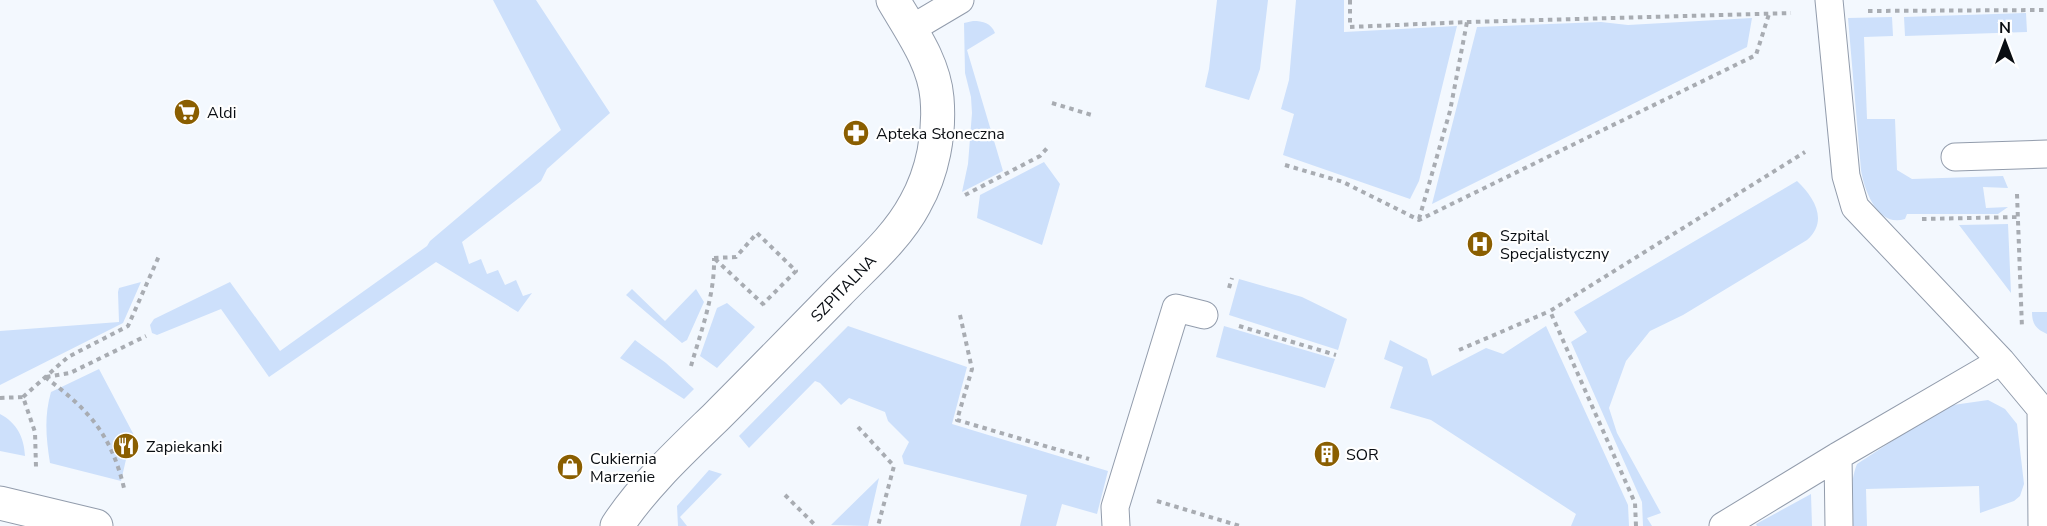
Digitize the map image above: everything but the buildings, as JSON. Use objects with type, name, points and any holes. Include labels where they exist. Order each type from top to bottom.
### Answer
[{"type":"street","name":"SZPITALNA","points":[[617,526],[629,508],[678,455],[880,250],[915,205],[925,183],[936,144],[937,97],[928,63],[893,0]]},
{"type":"street","points":[[0,503],[96,526]]},
{"type":"lane","points":[[911,29],[960,0]]},
{"type":"lane","points":[[1829,6],[1846,176],[1856,207],[2001,361],[2041,409],[2042,526]]},
{"type":"lane","points":[[1955,157],[2047,154]]},
{"type":"lane","points":[[1116,526],[1115,507],[1176,308],[1204,315]]},
{"type":"lane","points":[[1723,526],[2001,361]]},
{"type":"lane","points":[[1838,456],[1839,526]]},
{"type":"path","points":[[1350,0],[1350,27],[1769,14],[1829,6],[2047,10]]},
{"type":"path","points":[[1419,220],[1756,55],[1769,14]]},
{"type":"path","points":[[1419,220],[1450,111],[1467,22]]},
{"type":"path","points":[[1052,103],[1095,116]]},
{"type":"path","points":[[1459,350],[1550,311],[1813,148],[1843,145]]},
{"type":"path","points":[[964,195],[1040,156],[1049,146]]},
{"type":"path","points":[[1285,165],[1343,182],[1419,220]]},
{"type":"path","points":[[2001,361],[2023,340],[2017,187]]},
{"type":"path","points":[[1886,239],[1909,220],[2018,217]]},
{"type":"path","points":[[757,233],[796,271],[765,306],[714,258],[736,257],[757,233]]},
{"type":"path","points":[[0,398],[23,397],[68,357],[128,326],[159,256]]},
{"type":"path","points":[[691,366],[715,276],[714,258]]},
{"type":"path","points":[[1550,311],[1635,503],[1636,526]]},
{"type":"path","points":[[960,315],[972,369],[957,420],[1094,461]]},
{"type":"path","points":[[1230,323],[1336,355]]},
{"type":"path","points":[[45,377],[70,373],[146,336]]},
{"type":"path","points":[[45,377],[82,407],[104,433],[117,463],[124,488]]},
{"type":"path","points":[[23,397],[35,432],[36,467]]},
{"type":"path","points":[[858,428],[894,466],[878,526]]},
{"type":"path","points":[[785,495],[816,526]]},
{"type":"path","points":[[1154,500],[1226,524],[1240,526]]},
{"type":"shaded area","points":[[493,0],[536,0],[610,113],[547,169],[541,181],[462,242],[469,264],[481,259],[487,274],[498,270],[505,285],[516,280],[523,296],[532,293],[518,312],[436,262],[269,377],[221,309],[157,335],[152,333],[150,325],[154,319],[230,282],[280,351],[427,246],[430,241],[561,130]]},
{"type":"shaded area","points":[[1217,0],[1268,0],[1260,69],[1249,100],[1205,87]]},
{"type":"shaded area","points":[[1296,0],[1344,0],[1344,32],[1457,26],[1419,181],[1410,199],[1283,155],[1294,114],[1281,109],[1289,80]]},
{"type":"shaded area","points":[[2026,13],[2027,32],[1905,36],[1904,17]]},
{"type":"shaded area","points":[[1892,17],[1893,36],[1864,37],[1867,119],[1895,119],[1897,170],[1912,179],[2003,176],[2008,188],[1983,187],[1986,208],[2008,207],[1998,214],[1907,214],[1905,219],[1895,220],[1880,213],[1869,197],[1861,170],[1848,18]]},
{"type":"shaded area","points":[[1752,18],[1747,47],[1432,204],[1477,27],[1601,22],[1628,25]]},
{"type":"shaded area","points":[[973,21],[986,23],[995,33],[967,50],[1003,171],[962,192],[968,164],[972,113],[965,73],[964,23]]},
{"type":"shaded area","points":[[1044,162],[1060,184],[1042,245],[977,218],[980,195]]},
{"type":"shaded area","points":[[1797,181],[1809,194],[1817,209],[1817,225],[1814,233],[1807,240],[1683,315],[1650,331],[1626,361],[1609,408],[1617,433],[1661,513],[1647,518],[1652,526],[1643,526],[1642,502],[1571,342],[1587,332],[1574,312]]},
{"type":"shaded area","points":[[2008,224],[2011,293],[1959,225]]},
{"type":"shaded area","points":[[1239,279],[1302,297],[1347,319],[1338,350],[1229,315]]},
{"type":"shaded area","points":[[141,282],[123,323],[0,385],[0,331],[119,322],[119,288]]},
{"type":"shaded area","points":[[632,289],[665,321],[696,289],[704,302],[687,340],[682,343],[626,295]]},
{"type":"shaded area","points":[[727,303],[755,327],[717,368],[700,356],[717,308]]},
{"type":"shaded area","points":[[2032,312],[2047,312],[2047,334],[2035,326]]},
{"type":"shaded area","points":[[848,326],[967,367],[952,424],[1108,471],[1097,514],[1062,504],[1056,526],[1020,526],[1027,495],[904,464],[902,456],[909,442],[888,421],[885,412],[849,398],[841,405],[820,383],[815,381],[749,448],[739,436]]},
{"type":"shaded area","points":[[1224,326],[1335,359],[1325,388],[1216,357]]},
{"type":"shaded area","points":[[1546,326],[1628,505],[1629,526],[1571,526],[1576,514],[1431,420],[1390,408],[1403,367],[1384,359],[1390,340],[1427,359],[1432,376],[1486,348],[1503,354]]},
{"type":"shaded area","points":[[635,340],[666,363],[694,389],[684,399],[620,358]]},
{"type":"shaded area","points":[[99,369],[136,439],[131,438],[121,481],[50,463],[46,427],[51,392]]},
{"type":"shaded area","points":[[1988,400],[2005,409],[2017,424],[2024,484],[2020,496],[2014,501],[1980,513],[1979,486],[1866,489],[1867,526],[1853,526],[1852,487],[1857,464],[1935,413],[1953,405]]},
{"type":"shaded area","points":[[0,414],[18,431],[25,456],[0,451]]},
{"type":"shaded area","points":[[709,470],[722,474],[680,517],[687,526],[678,526],[677,506]]},
{"type":"shaded area","points":[[879,478],[868,526],[831,525]]},
{"type":"shaded area","points":[[1811,494],[1812,526],[1757,526],[1756,524]]},
{"type":"place","name":"Aldi","points":[[187,112]]},
{"type":"place","name":"Apteka Słoneczna","points":[[856,133]]},
{"type":"place","name":"Szpital Specjalistyczny","points":[[1480,244]]},
{"type":"place","name":"Zapiekanki","points":[[126,446]]},
{"type":"place","name":"SOR","points":[[1327,454]]},
{"type":"place","name":"Cukiernia Marzenie","points":[[570,467]]}]
